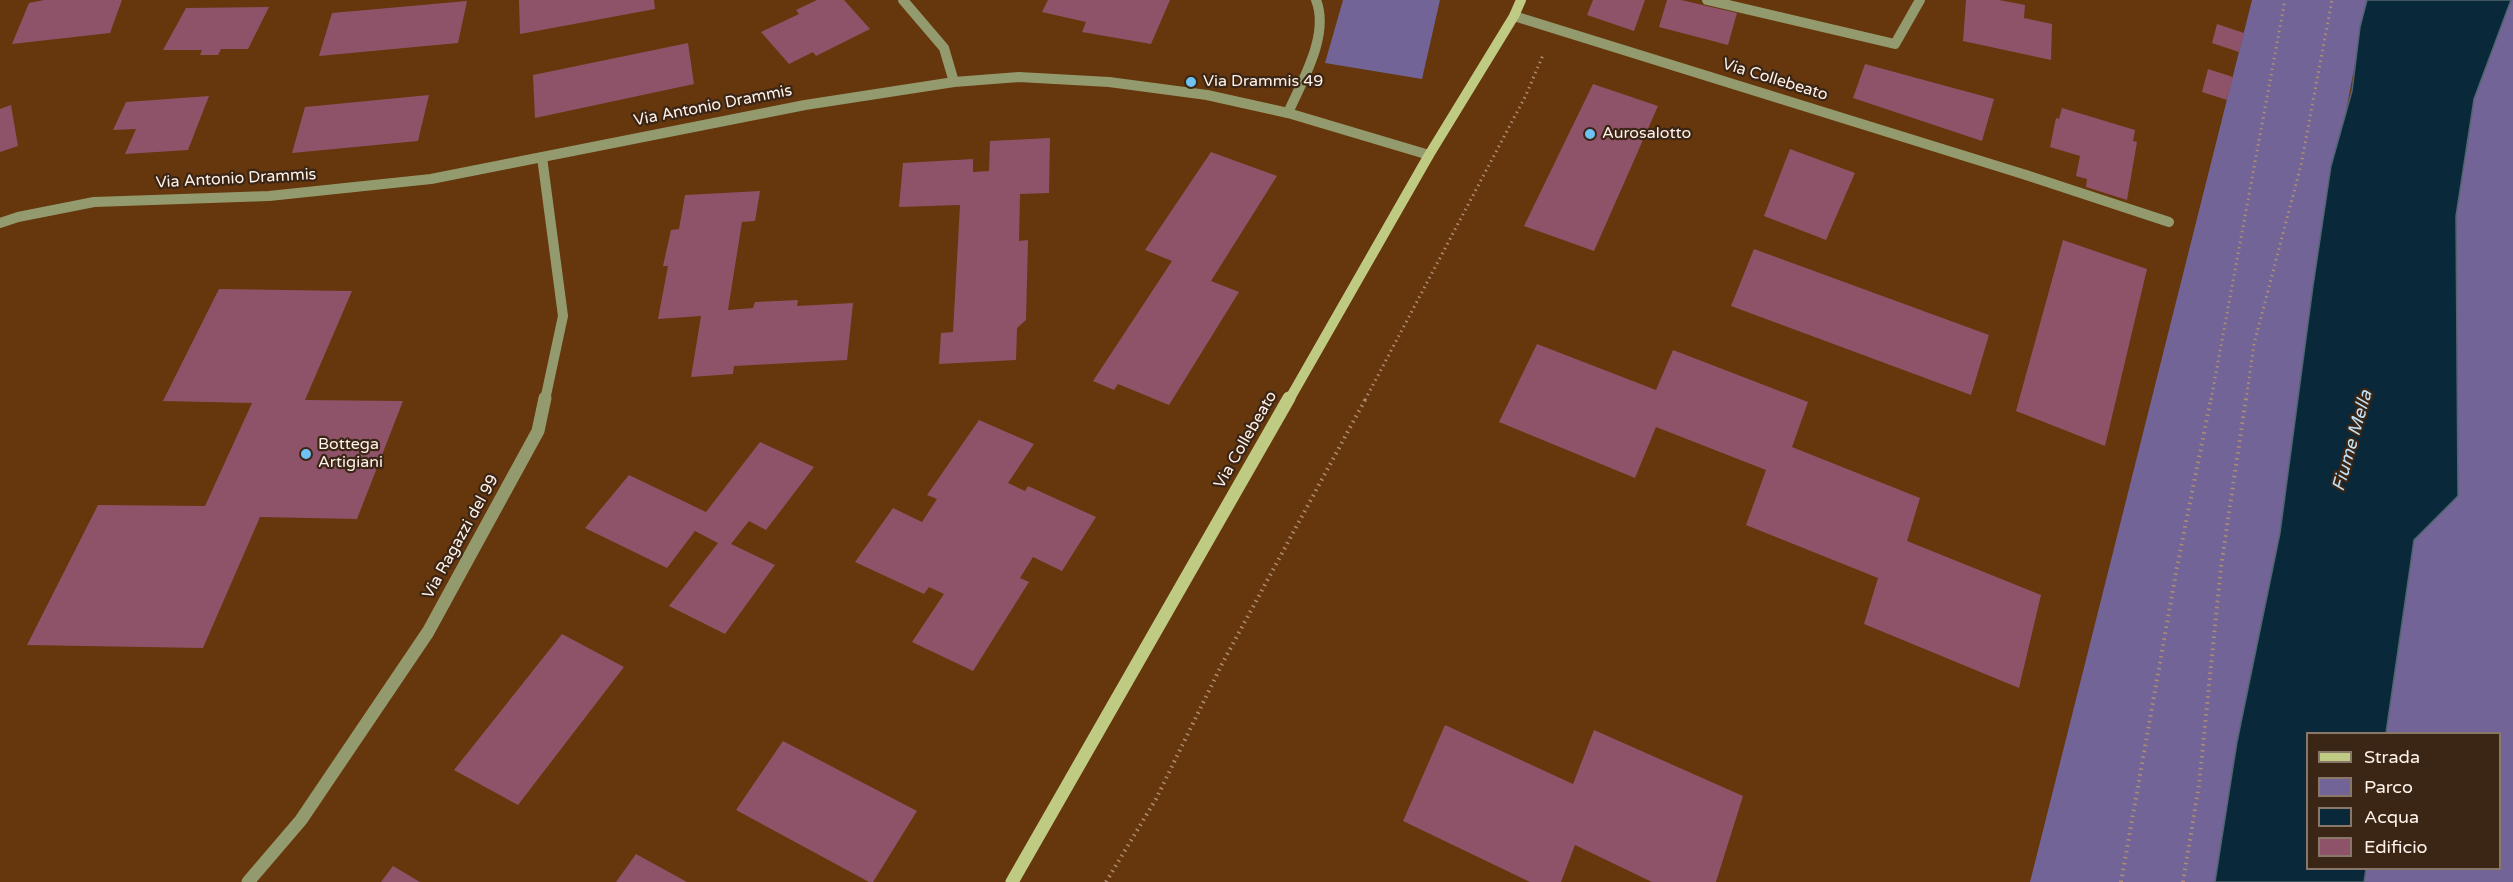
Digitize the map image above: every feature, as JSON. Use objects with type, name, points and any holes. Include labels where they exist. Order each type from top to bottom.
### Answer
[{"type":"street","points":[[903,0],[944,48],[954,82]]},
{"type":"street","points":[[1288,113],[1320,36],[1320,4],[1316,0]]},
{"type":"street","name":"Via Collebeato","points":[[1011,882],[1429,155],[1514,16],[1521,0]]},
{"type":"street","points":[[1707,0],[1895,44],[1920,0]]},
{"type":"street","name":"Via Collebeato","points":[[1514,16],[2026,175],[2169,222]]},
{"type":"street","name":"Via Antonio Drammis","points":[[0,223],[18,217],[94,202],[269,196],[431,179],[805,105],[954,82],[1019,77],[1109,82],[1207,95],[1288,113],[1429,155]]},
{"type":"street","name":"Via Ragazzi del 99","points":[[248,882],[301,820],[428,632],[538,431],[562,316],[542,157]]},
{"type":"path","points":[[2121,882],[2177,567],[2233,288],[2285,0]]},
{"type":"path","points":[[2183,882],[2199,785],[2221,567],[2254,344],[2301,165],[2332,0]]},
{"type":"path","points":[[1107,882],[1156,799],[1222,664],[1436,271],[1526,95],[1553,28]]},
{"type":"green space","points":[[1343,0],[1440,0],[1422,79],[1325,63]]},
{"type":"green space","points":[[2252,0],[2367,0],[2313,286],[2280,533],[2237,742],[2215,882],[2030,882]]},
{"type":"green space","points":[[2511,0],[2513,0],[2513,882],[2364,882],[2366,870],[2501,870],[2501,732],[2386,732],[2414,540],[2458,496],[2456,216],[2474,99]]},
{"type":"water","name":"Fiume Mella","points":[[2367,0],[2511,0],[2474,99],[2456,216],[2458,496],[2414,540],[2386,732],[2306,732],[2306,870],[2366,870],[2364,882],[2215,882],[2237,742],[2280,533],[2331,166],[2352,91],[2360,27]]},
{"type":"building","points":[[44,0],[122,0],[110,33],[12,44],[29,3]]},
{"type":"building","points":[[519,0],[654,0],[655,9],[520,34]]},
{"type":"building","points":[[817,0],[844,0],[870,29],[816,56],[813,52],[789,64],[761,32],[799,14],[796,10]]},
{"type":"building","points":[[1048,0],[1170,0],[1151,44],[1082,32],[1086,22],[1042,12]]},
{"type":"building","points":[[1593,0],[1645,0],[1634,31],[1587,15]]},
{"type":"building","points":[[1667,0],[1681,0],[1737,13],[1728,45],[1659,27]]},
{"type":"building","points":[[1966,0],[1999,0],[2025,5],[2024,18],[2052,24],[2051,60],[1963,41]]},
{"type":"building","points":[[467,1],[458,43],[319,56],[332,13]]},
{"type":"building","points":[[269,7],[248,49],[221,49],[218,55],[200,55],[202,50],[163,50],[186,8]]},
{"type":"building","points":[[2217,24],[2244,33],[2239,52],[2212,43]]},
{"type":"building","points":[[688,43],[694,84],[535,118],[533,75]]},
{"type":"building","points":[[1865,64],[1994,99],[1982,141],[1853,98]]},
{"type":"building","points":[[2208,69],[2233,77],[2227,100],[2202,92]]},
{"type":"building","points":[[1593,84],[1658,106],[1594,251],[1524,226]]},
{"type":"building","points":[[429,95],[418,141],[292,153],[305,107]]},
{"type":"building","points":[[209,96],[188,150],[125,154],[136,129],[113,130],[126,102]]},
{"type":"building","points":[[11,105],[18,146],[0,152],[0,109]]},
{"type":"building","points":[[2062,108],[2135,130],[2133,141],[2137,142],[2127,200],[2086,187],[2087,179],[2076,176],[2080,156],[2050,147],[2056,118],[2059,119]]},
{"type":"building","points":[[1050,138],[1049,193],[1020,194],[1019,241],[1028,240],[1026,320],[1017,328],[1016,360],[939,364],[941,333],[953,332],[960,205],[899,207],[903,163],[973,159],[973,172],[989,171],[990,141]]},
{"type":"building","points":[[1790,149],[1855,173],[1826,240],[1764,216]]},
{"type":"building","points":[[1211,152],[1277,176],[1211,281],[1239,292],[1169,405],[1118,384],[1114,390],[1093,381],[1172,261],[1145,250]]},
{"type":"building","points":[[760,191],[755,221],[742,222],[728,310],[753,308],[755,302],[798,300],[797,306],[853,303],[847,360],[734,366],[733,374],[691,377],[701,316],[658,319],[668,266],[663,266],[671,230],[679,229],[685,195]]},
{"type":"building","points":[[2063,240],[2147,269],[2105,446],[2016,411]]},
{"type":"building","points":[[1754,249],[1989,335],[1971,395],[1731,306]]},
{"type":"building","name":"Bottega Artigiani","points":[[219,289],[352,291],[305,400],[403,401],[357,519],[260,517],[203,648],[27,645],[98,505],[205,506],[252,403],[163,401]]},
{"type":"building","points":[[1537,344],[1656,390],[1673,350],[1808,402],[1792,447],[1920,498],[1907,541],[2041,595],[2019,688],[1864,624],[1878,578],[1746,525],[1766,470],[1656,427],[1635,478],[1499,422]]},
{"type":"building","points":[[979,420],[1034,444],[1008,483],[1025,491],[1028,486],[1096,517],[1062,571],[1033,557],[1020,578],[1029,582],[973,671],[912,642],[944,594],[929,587],[924,594],[855,562],[893,508],[922,522],[937,499],[927,495]]},
{"type":"building","points":[[760,442],[814,467],[766,530],[749,521],[731,544],[775,565],[725,634],[669,606],[718,543],[695,531],[667,568],[585,528],[629,475],[706,512]]},
{"type":"building","points":[[562,634],[624,667],[518,805],[454,770]]},
{"type":"building","points":[[1445,725],[1573,784],[1594,730],[1743,796],[1716,882],[1652,882],[1575,845],[1561,882],[1530,882],[1403,821]]},
{"type":"building","points":[[783,741],[917,811],[873,882],[869,882],[736,810]]},
{"type":"building","points":[[636,854],[687,882],[616,882]]},
{"type":"building","points":[[393,866],[420,882],[381,882]]},
{"type":"place","name":"Via Drammis 49","points":[[1191,82]]},
{"type":"place","name":"Aurosalotto","points":[[1590,134]]},
{"type":"place","name":"Bottega Artigiani","points":[[306,454]]}]
